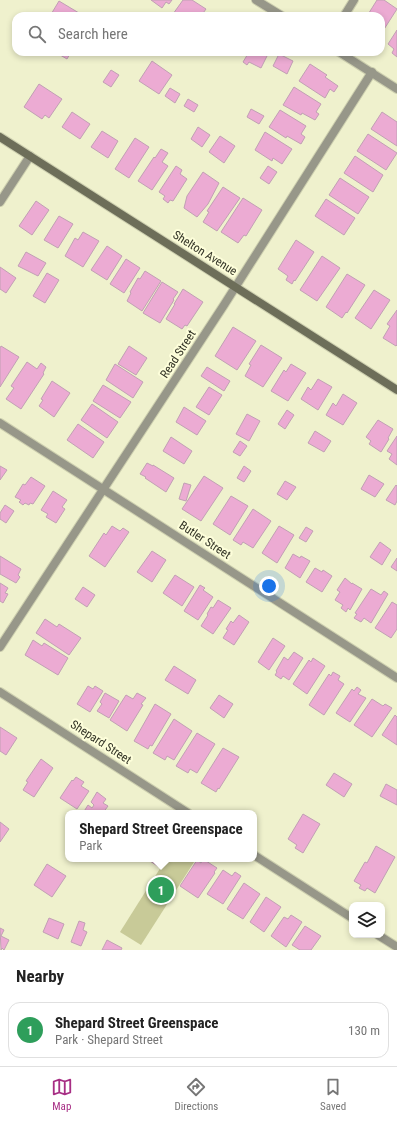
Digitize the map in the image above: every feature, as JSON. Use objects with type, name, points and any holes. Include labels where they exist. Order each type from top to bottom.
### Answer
[{"type":"street","points":[[256,0],[276,12]]},
{"type":"street","points":[[346,12],[354,0]]},
{"type":"street","points":[[346,56],[397,89]]},
{"type":"street","name":"Read Street","points":[[0,647],[236,287],[372,72]]},
{"type":"street","name":"Shelton Avenue","points":[[0,137],[397,390]]},
{"type":"street","points":[[0,202],[30,156]]},
{"type":"street","name":"Butler Street","points":[[0,423],[105,489],[397,678]]},
{"type":"street","name":"Shepard Street","points":[[0,692],[183,810]]},
{"type":"street","points":[[257,857],[349,916]]},
{"type":"street","points":[[383,938],[397,947]]},
{"type":"green space","points":[[164,862],[194,862],[141,945],[120,932]]},
{"type":"building","points":[[151,0],[172,0],[169,4],[166,2],[162,8]]},
{"type":"building","points":[[183,0],[192,0],[206,9],[204,12],[174,12]]},
{"type":"building","points":[[377,0],[384,0],[397,9],[385,28],[385,12],[370,12]]},
{"type":"building","points":[[59,1],[77,12],[52,12]]},
{"type":"building","points":[[397,30],[397,57],[392,53],[394,49],[388,44]]},
{"type":"building","points":[[62,56],[69,56],[67,59]]},
{"type":"building","points":[[247,56],[267,56],[261,68],[249,62],[247,65],[243,62]]},
{"type":"building","points":[[278,56],[283,56],[293,61],[287,74],[273,66]]},
{"type":"building","points":[[152,61],[172,75],[159,94],[139,81]]},
{"type":"building","points":[[310,64],[327,75],[325,77],[338,86],[334,92],[330,89],[325,98],[299,81]]},
{"type":"building","points":[[111,70],[119,75],[111,87],[103,82]]},
{"type":"building","points":[[39,84],[62,99],[49,118],[45,115],[42,119],[24,107]]},
{"type":"building","points":[[294,87],[321,104],[316,112],[319,114],[315,120],[302,113],[301,115],[283,105]]},
{"type":"building","points":[[170,88],[180,94],[175,103],[165,96]]},
{"type":"building","points":[[188,99],[198,105],[194,112],[184,106]]},
{"type":"building","points":[[251,109],[264,116],[259,124],[247,117]]},
{"type":"building","points":[[280,110],[306,126],[301,134],[305,137],[301,144],[287,136],[286,138],[269,127]]},
{"type":"building","points":[[72,112],[90,124],[80,139],[62,127]]},
{"type":"building","points":[[382,112],[397,122],[397,146],[371,129]]},
{"type":"building","points":[[198,127],[210,135],[202,147],[191,139]]},
{"type":"building","points":[[102,131],[118,141],[108,158],[91,147]]},
{"type":"building","points":[[265,132],[292,149],[282,164],[273,158],[272,161],[255,150]]},
{"type":"building","points":[[368,134],[397,153],[386,170],[357,151]]},
{"type":"building","points":[[220,136],[235,146],[224,163],[209,152]]},
{"type":"building","points":[[135,138],[149,147],[129,178],[115,169]]},
{"type":"building","points":[[161,149],[168,153],[162,162],[168,166],[152,190],[138,181]]},
{"type":"building","points":[[355,156],[383,175],[373,192],[344,173]]},
{"type":"building","points":[[176,166],[182,170],[180,174],[187,179],[173,201],[170,200],[168,203],[163,199],[165,196],[159,192]]},
{"type":"building","points":[[268,166],[277,172],[269,184],[260,178]]},
{"type":"building","points":[[203,172],[219,183],[208,204],[197,217],[184,208],[187,196]]},
{"type":"building","points":[[340,178],[369,197],[358,214],[329,195]]},
{"type":"building","points":[[223,187],[240,198],[217,231],[203,222],[209,212],[207,211]]},
{"type":"building","points":[[243,198],[262,210],[246,236],[244,235],[238,243],[221,232]]},
{"type":"building","points":[[326,199],[355,218],[344,235],[315,216]]},
{"type":"building","points":[[36,201],[49,210],[32,235],[19,226]]},
{"type":"building","points":[[59,216],[73,224],[58,248],[44,240]]},
{"type":"building","points":[[83,232],[99,241],[83,267],[65,256],[75,238],[78,240]]},
{"type":"building","points":[[296,240],[314,252],[292,284],[286,280],[288,276],[278,269]]},
{"type":"building","points":[[107,246],[122,256],[107,280],[91,270]]},
{"type":"building","points":[[26,252],[46,263],[38,276],[18,266]]},
{"type":"building","points":[[322,256],[340,268],[317,301],[300,290]]},
{"type":"building","points":[[126,259],[140,268],[124,293],[110,284]]},
{"type":"building","points":[[0,267],[16,278],[6,293],[0,289]]},
{"type":"building","points":[[145,271],[161,281],[142,311],[127,301],[138,278],[140,279]]},
{"type":"building","points":[[47,273],[59,280],[45,303],[33,296]]},
{"type":"building","points":[[347,274],[365,285],[347,313],[346,312],[342,318],[326,307]]},
{"type":"building","points":[[162,282],[178,292],[160,323],[143,313]]},
{"type":"building","points":[[183,289],[203,302],[187,326],[185,325],[182,329],[166,319]]},
{"type":"building","points":[[374,290],[390,300],[371,329],[355,318]]},
{"type":"building","points":[[397,310],[396,346],[383,338],[390,326],[387,324]]},
{"type":"building","points":[[233,327],[256,341],[237,370],[215,356]]},
{"type":"building","points":[[261,345],[282,358],[263,387],[245,376],[251,365],[249,364]]},
{"type":"building","points":[[1,346],[19,357],[0,387],[0,348]]},
{"type":"building","points":[[129,346],[147,358],[136,375],[118,364]]},
{"type":"building","points":[[27,362],[37,369],[41,363],[46,367],[43,373],[44,374],[21,409],[6,399],[14,388],[11,386]]},
{"type":"building","points":[[115,364],[143,382],[133,398],[106,380]]},
{"type":"building","points":[[291,364],[306,373],[288,401],[271,391],[284,370],[286,372]]},
{"type":"building","points":[[207,367],[230,381],[224,391],[201,376]]},
{"type":"building","points":[[318,379],[332,387],[318,410],[301,399],[308,387],[311,390]]},
{"type":"building","points":[[52,381],[70,393],[54,417],[39,406],[43,400],[41,399]]},
{"type":"building","points":[[103,385],[131,402],[120,418],[93,401]]},
{"type":"building","points":[[209,387],[222,395],[209,415],[196,407]]},
{"type":"building","points":[[343,394],[357,403],[343,425],[326,415],[333,403],[336,406]]},
{"type":"building","points":[[92,404],[118,422],[107,438],[81,420]]},
{"type":"building","points":[[184,407],[206,421],[197,435],[176,422]]},
{"type":"building","points":[[287,410],[294,415],[285,429],[278,424]]},
{"type":"building","points":[[247,414],[260,421],[249,441],[236,434]]},
{"type":"building","points":[[378,420],[393,429],[381,452],[369,444],[371,441],[366,437]]},
{"type":"building","points":[[78,424],[104,442],[93,458],[67,440]]},
{"type":"building","points":[[315,431],[331,441],[324,452],[308,443]]},
{"type":"building","points":[[397,436],[397,465],[389,459],[392,454],[387,451]]},
{"type":"building","points":[[171,437],[192,451],[184,464],[163,451]]},
{"type":"building","points":[[240,441],[247,446],[240,456],[233,452]]},
{"type":"building","points":[[147,463],[174,478],[166,492],[140,474]]},
{"type":"building","points":[[0,466],[7,470],[0,480]]},
{"type":"building","points":[[244,466],[251,471],[244,482],[237,478]]},
{"type":"building","points":[[369,475],[384,484],[375,497],[361,489]]},
{"type":"building","points":[[204,476],[223,488],[201,521],[182,509]]},
{"type":"building","points":[[31,477],[45,486],[33,504],[30,503],[29,505],[25,503],[23,505],[19,502],[21,500],[15,497],[23,484],[25,485]]},
{"type":"building","points":[[285,481],[296,487],[287,500],[277,494]]},
{"type":"building","points":[[184,483],[191,485],[186,501],[179,499]]},
{"type":"building","points":[[396,485],[397,501],[395,505],[386,500]]},
{"type":"building","points":[[53,491],[67,500],[62,507],[65,509],[56,523],[46,517],[48,514],[41,510]]},
{"type":"building","points":[[231,496],[248,506],[230,535],[213,524]]},
{"type":"building","points":[[5,505],[14,511],[6,523],[0,519],[0,513]]},
{"type":"building","points":[[253,509],[271,521],[253,548],[243,542],[241,545],[233,540]]},
{"type":"building","points":[[112,526],[120,531],[123,528],[129,532],[105,567],[89,556],[104,533],[106,535]]},
{"type":"building","points":[[279,526],[294,535],[277,563],[262,553]]},
{"type":"building","points":[[306,527],[313,531],[306,542],[299,538]]},
{"type":"building","points":[[380,542],[391,550],[382,565],[370,557]]},
{"type":"building","points":[[152,551],[166,560],[152,582],[137,572]]},
{"type":"building","points":[[293,554],[310,561],[300,578],[285,568]]},
{"type":"building","points":[[0,556],[21,569],[18,575],[20,577],[16,583],[0,574]]},
{"type":"building","points":[[397,558],[397,571],[391,567]]},
{"type":"building","points":[[315,568],[322,572],[323,570],[332,576],[322,592],[306,582]]},
{"type":"building","points":[[175,575],[194,587],[182,606],[163,593]]},
{"type":"building","points":[[345,578],[352,584],[362,589],[350,610],[348,608],[346,612],[341,608],[343,605],[335,600],[340,592],[337,590]]},
{"type":"building","points":[[0,583],[8,588],[5,593],[8,594],[3,603],[0,601]]},
{"type":"building","points":[[200,585],[205,588],[203,590],[213,597],[198,620],[184,611]]},
{"type":"building","points":[[83,587],[95,595],[87,607],[75,599]]},
{"type":"building","points":[[371,589],[381,595],[384,591],[388,594],[371,623],[364,618],[361,622],[354,618],[357,614],[355,613]]},
{"type":"building","points":[[218,600],[231,608],[213,634],[201,626],[211,607],[213,608]]},
{"type":"building","points":[[392,602],[397,605],[397,629],[391,638],[375,628]]},
{"type":"building","points":[[239,615],[249,622],[234,645],[223,638],[231,621],[233,623]]},
{"type":"building","points":[[45,619],[57,627],[59,624],[81,638],[69,655],[36,633]]},
{"type":"building","points":[[273,638],[285,646],[269,670],[258,662]]},
{"type":"building","points":[[33,640],[42,646],[44,643],[68,658],[58,675],[25,655]]},
{"type":"building","points":[[294,652],[303,658],[289,680],[283,676],[281,679],[275,675],[277,672],[276,671],[284,657],[288,660]]},
{"type":"building","points":[[313,658],[325,666],[307,694],[293,684],[309,660],[311,662]]},
{"type":"building","points":[[174,666],[196,680],[188,694],[165,680]]},
{"type":"building","points":[[333,672],[340,676],[338,680],[344,684],[324,715],[309,705],[329,674],[331,676]]},
{"type":"building","points":[[88,686],[93,689],[95,686],[103,691],[90,712],[77,704]]},
{"type":"building","points":[[357,687],[361,690],[358,694],[366,698],[350,722],[336,713],[352,689],[354,691]]},
{"type":"building","points":[[105,693],[119,701],[109,718],[97,711],[102,704],[100,702]]},
{"type":"building","points":[[137,693],[146,698],[141,704],[143,705],[127,731],[110,720],[126,695],[133,699]]},
{"type":"building","points":[[219,695],[233,704],[224,718],[210,708]]},
{"type":"building","points":[[372,699],[383,706],[385,704],[392,708],[372,737],[354,725]]},
{"type":"building","points":[[155,704],[171,714],[152,746],[150,745],[148,749],[134,741]]},
{"type":"building","points":[[395,715],[397,717],[397,745],[382,735]]},
{"type":"building","points":[[174,719],[192,731],[174,760],[167,756],[165,760],[153,753]]},
{"type":"building","points":[[0,727],[17,738],[6,755],[0,751]]},
{"type":"building","points":[[197,733],[215,744],[197,773],[190,769],[188,773],[176,766]]},
{"type":"building","points":[[223,748],[239,757],[216,792],[201,783]]},
{"type":"building","points":[[41,759],[53,768],[34,797],[23,790],[28,782],[26,781]]},
{"type":"building","points":[[334,773],[352,784],[344,797],[326,785]]},
{"type":"building","points":[[76,777],[84,782],[81,786],[89,791],[77,809],[60,798],[72,780],[73,781]]},
{"type":"building","points":[[386,784],[397,790],[397,805],[380,796]]},
{"type":"building","points":[[97,792],[106,799],[103,803],[108,806],[105,810],[85,810],[88,805],[92,808],[94,805],[91,802]]},
{"type":"building","points":[[303,814],[320,824],[303,853],[295,848],[297,845],[288,839]]},
{"type":"building","points":[[0,822],[9,829],[0,842]]},
{"type":"building","points":[[376,846],[395,857],[375,893],[367,888],[365,891],[359,888],[361,885],[354,881],[365,862],[367,863]]},
{"type":"building","points":[[152,862],[162,862],[159,867]]},
{"type":"building","points":[[196,862],[208,862],[217,868],[198,898],[180,886]]},
{"type":"building","points":[[47,864],[66,876],[52,897],[34,885]]},
{"type":"building","points":[[223,870],[232,876],[235,872],[241,876],[223,904],[207,894]]},
{"type":"building","points":[[244,883],[260,894],[243,919],[227,909]]},
{"type":"building","points":[[266,897],[281,907],[264,932],[250,922]]},
{"type":"building","points":[[291,915],[302,922],[286,947],[271,936],[284,917],[288,919]]},
{"type":"building","points":[[49,918],[64,924],[58,939],[43,932]]},
{"type":"building","points":[[79,921],[85,923],[83,930],[87,932],[81,946],[71,942]]},
{"type":"building","points":[[305,926],[321,936],[311,950],[300,950],[292,945]]},
{"type":"building","points":[[0,928],[4,930],[1,936],[9,940],[4,950],[2,948],[1,950]]},
{"type":"building","points":[[107,940],[122,948],[121,950],[102,950]]},
{"type":"place","name":"Shepard Street Greenspace","points":[[161,890]]}]
